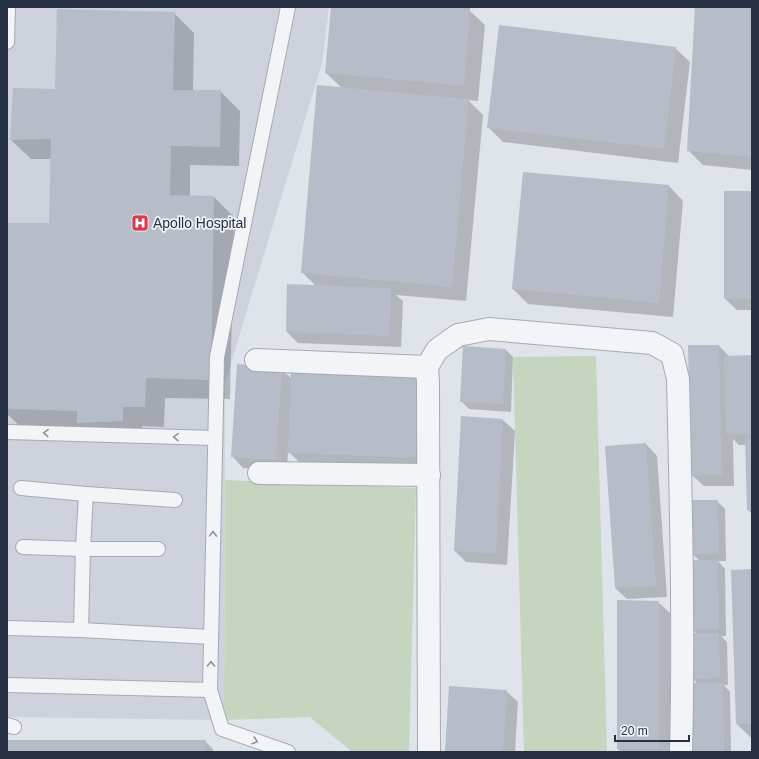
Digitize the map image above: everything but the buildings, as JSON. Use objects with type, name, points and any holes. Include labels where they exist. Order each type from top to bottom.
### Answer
[{"type":"street","points":[[429,752],[429,475],[428,382],[426,367],[437,350],[458,335],[489,329],[652,343],[672,354],[678,379],[679,403],[683,637],[681,752]]},
{"type":"street","points":[[256,360],[426,367]]},
{"type":"street","points":[[259,473],[429,475]]},
{"type":"lane","points":[[7,42],[8,7]]},
{"type":"lane","points":[[288,7],[217,357],[210,690],[222,729],[288,752]]},
{"type":"lane","points":[[7,432],[215,438]]},
{"type":"lane","points":[[20,488],[174,500]]},
{"type":"lane","points":[[81,630],[86,494]]},
{"type":"lane","points":[[23,547],[83,549],[158,548]]},
{"type":"lane","points":[[7,628],[81,630],[211,637]]},
{"type":"lane","points":[[7,685],[210,690]]},
{"type":"shaded area","name":"Apollo Hospital","points":[[7,7],[329,7],[322,63],[225,383],[224,720],[7,717]]},
{"type":"green space","points":[[596,356],[607,752],[524,752],[513,357]]},
{"type":"green space","points":[[225,480],[416,488],[409,752],[352,752],[310,717],[224,720]]},
{"type":"place","name":"Apollo Hospital","points":[[140,223]]}]
